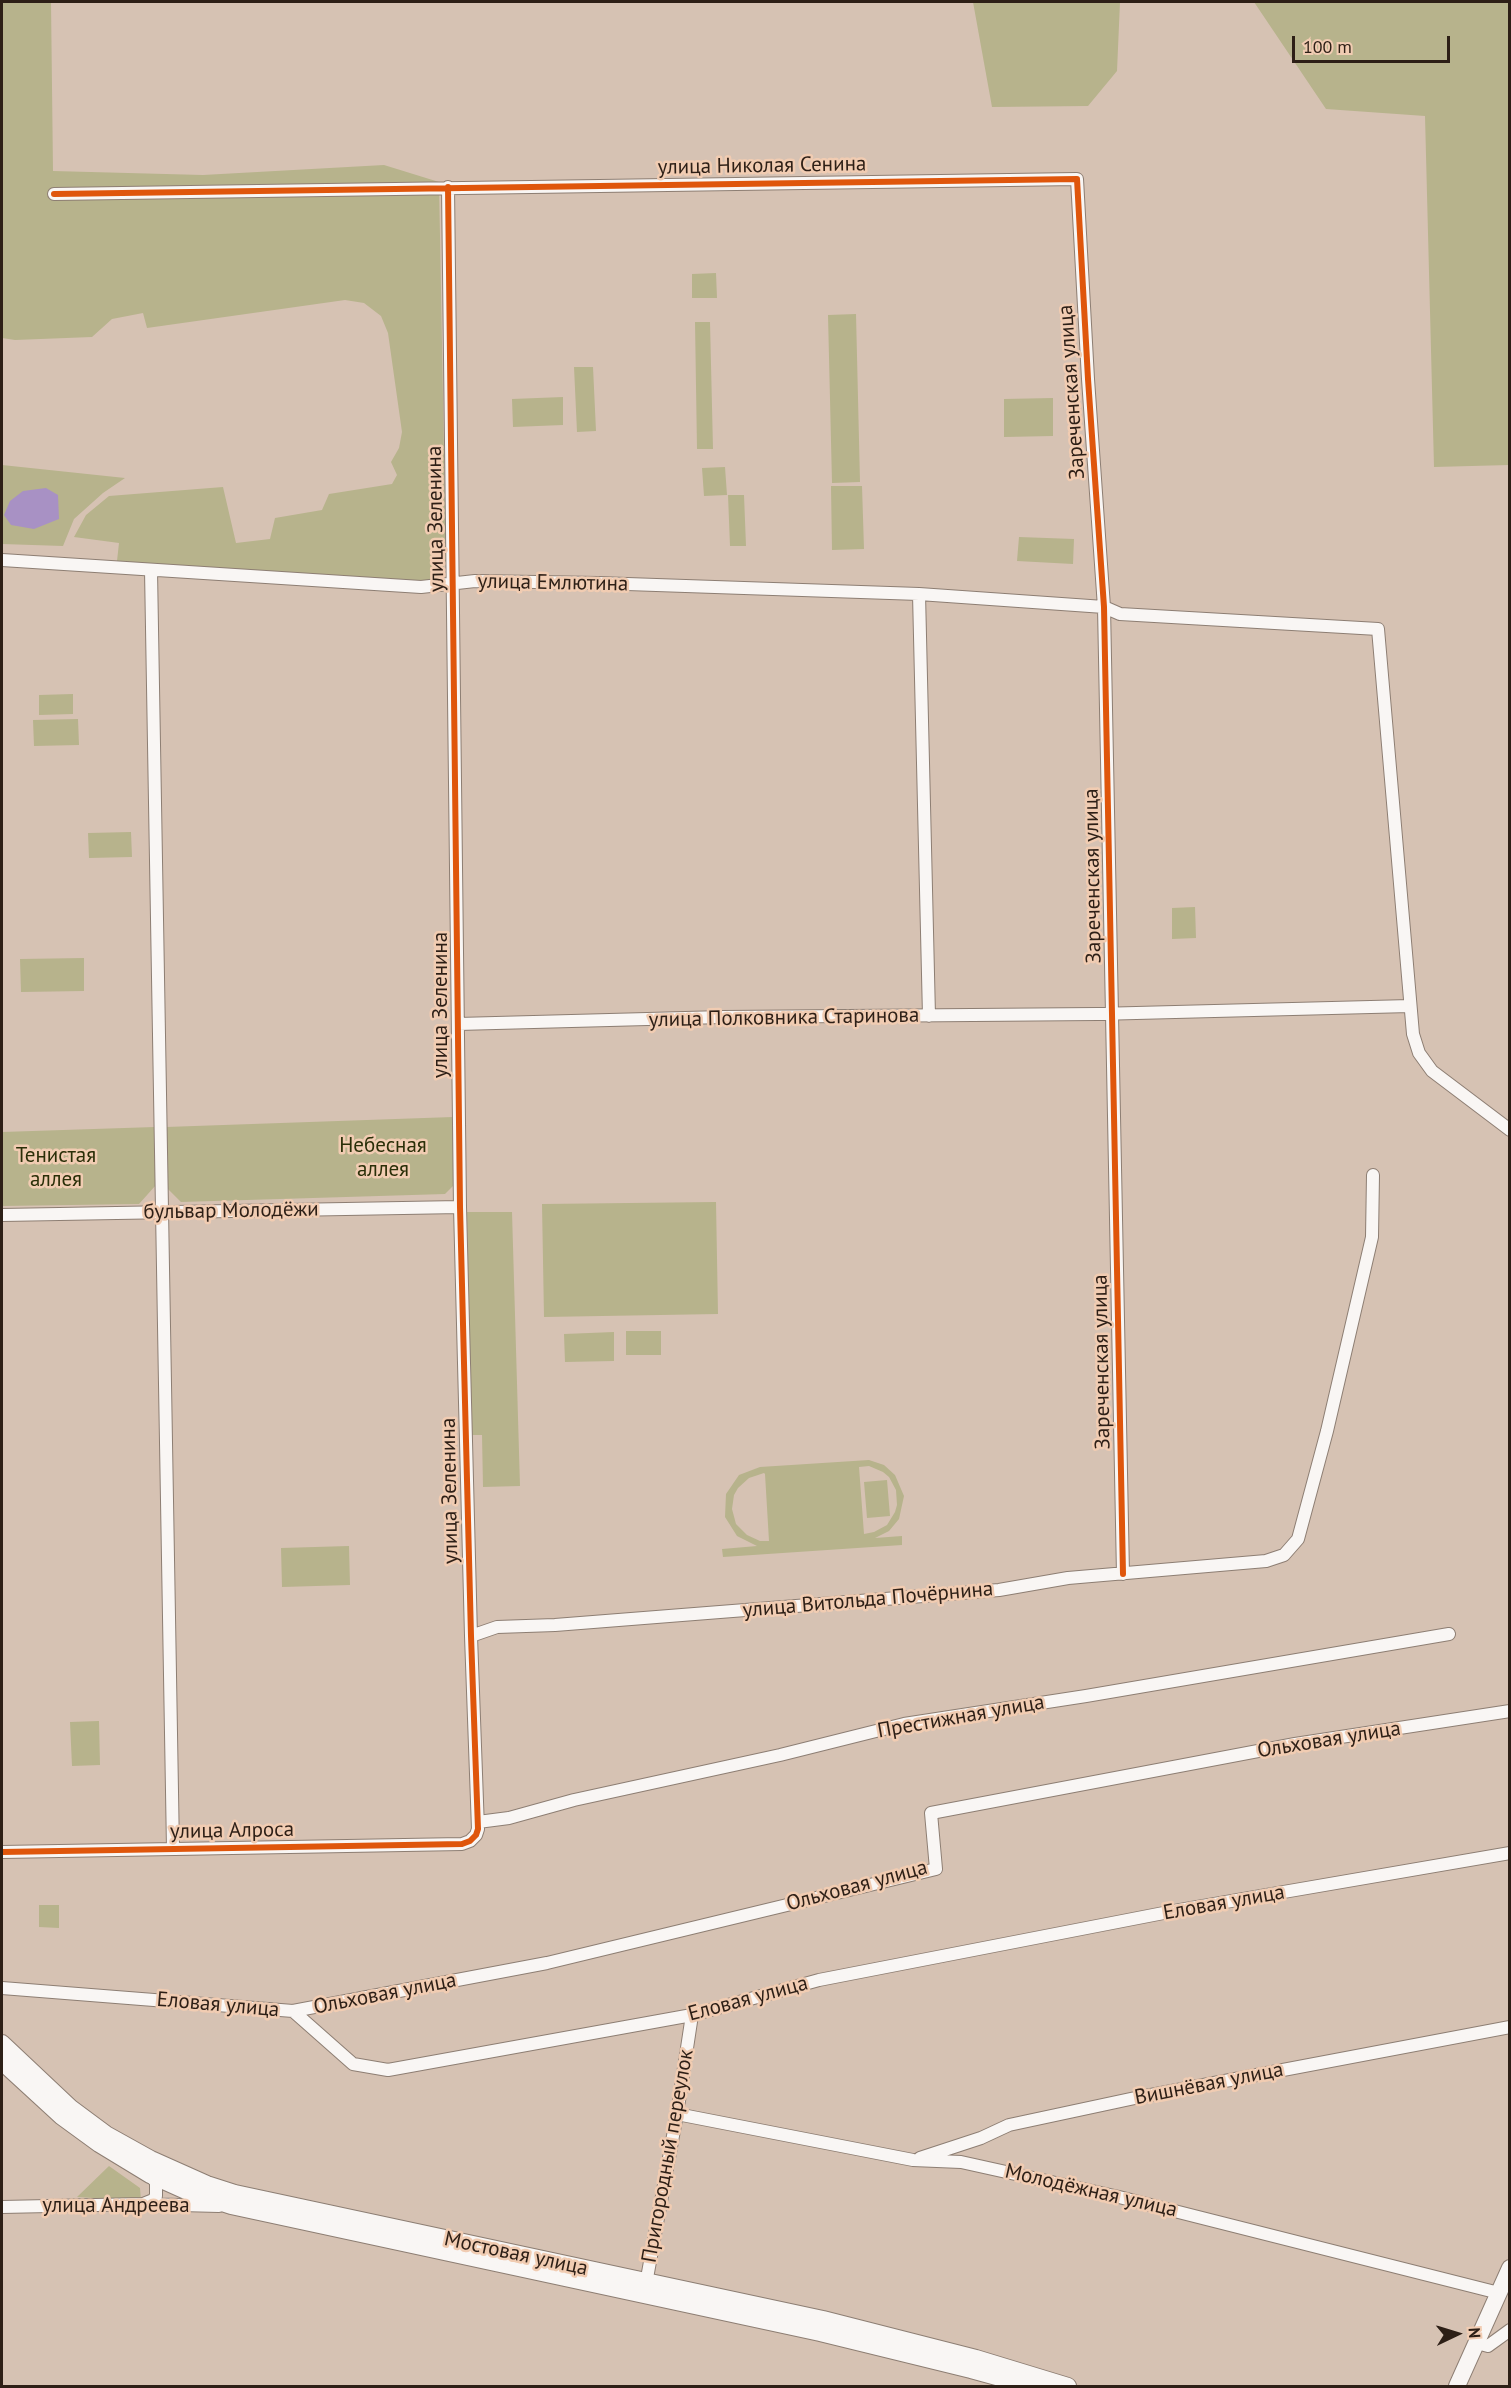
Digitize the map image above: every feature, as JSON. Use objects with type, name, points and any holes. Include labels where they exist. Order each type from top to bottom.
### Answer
[{"type":"main road","name":"Мостовая улица","points":[[2,2043],[71,2108],[106,2134],[151,2159],[207,2184],[235,2193],[645,2289],[1029,2386]]},
{"type":"main road","name":"Мостовая улица","points":[[2,2062],[62,2117],[99,2144],[150,2175],[188,2192],[231,2206],[645,2289],[834,2322],[976,2358],[1068,2386]]},
{"type":"main road","points":[[1457,2386],[1509,2268]]},
{"type":"street","name":"улица Николая Сенина","points":[[54,194],[1077,179]]},
{"type":"street","name":"Зареченская улица","points":[[1077,179],[1104,607],[1123,1574]]},
{"type":"street","name":"улица Зеленина","points":[[448,187],[460,1207],[478,1822]]},
{"type":"street","name":"улица Емлютина","points":[[2,560],[421,587],[475,581],[919,594],[1104,607],[1120,614],[1378,630],[1410,1006]]},
{"type":"street","points":[[151,570],[173,1849]]},
{"type":"street","points":[[919,594],[929,1016]]},
{"type":"street","points":[[1410,1006],[1413,1034],[1419,1053],[1432,1071],[1509,1130]]},
{"type":"street","name":"улица Полковника Старинова","points":[[458,1024],[723,1017],[929,1016],[1410,1006]]},
{"type":"street","name":"улица Витольда Почёрнина","points":[[471,1636],[497,1627],[555,1625],[999,1590],[1068,1578],[1266,1561],[1284,1555],[1298,1539],[1327,1431],[1372,1237],[1373,1175]]},
{"type":"street","name":"бульвар Молодёжи","points":[[2,1215],[460,1207]]},
{"type":"street","name":"Престижная улица","points":[[478,1822],[509,1818],[574,1800],[780,1755],[903,1724],[1086,1696],[1449,1634]]},
{"type":"street","name":"Ольховая улица","points":[[293,2011],[547,1963],[936,1869],[931,1813],[1294,1744],[1509,1711]]},
{"type":"street","name":"улица Алроса","points":[[2,1852],[462,1844],[470,1841],[476,1835],[478,1822]]},
{"type":"street","name":"Еловая улица","points":[[2,1988],[293,2011],[353,2064],[388,2070],[692,2015],[819,1980],[1179,1910],[1509,1853]]},
{"type":"street","name":"Пригородный переулок","points":[[645,2289],[677,2114],[692,2015]]},
{"type":"street","name":"Вишнёвая улица","points":[[913,2160],[981,2138],[1009,2125],[1135,2098],[1509,2027]]},
{"type":"street","name":"Молодёжная улица","points":[[677,2114],[913,2160],[962,2162],[1108,2194],[1499,2293]]},
{"type":"street","points":[[144,2204],[156,2196],[156,2182],[150,2175]]},
{"type":"street","name":"улица Андреева","points":[[2,2207],[144,2204],[231,2206]]},
{"type":"street","points":[[1477,2343],[1488,2346],[1509,2330]]},
{"type":"green space","points":[[2,2],[51,2],[53,171],[203,175],[384,165],[439,182],[446,561],[441,575],[426,582],[117,561],[119,543],[74,537],[86,515],[109,496],[223,487],[236,543],[270,539],[275,518],[322,510],[329,494],[392,484],[397,475],[391,462],[399,448],[402,432],[388,333],[381,316],[364,303],[345,300],[147,328],[143,313],[112,319],[92,337],[15,340],[2,338]]},
{"type":"green space","points":[[973,2],[1120,2],[1117,71],[1088,106],[992,107]]},
{"type":"green space","points":[[1254,2],[1509,2],[1509,465],[1434,467],[1425,116],[1326,109]]},
{"type":"green space","points":[[716,273],[717,298],[692,298],[692,274]]},
{"type":"green space","points":[[856,314],[860,482],[832,483],[828,315]]},
{"type":"green space","points":[[695,322],[710,322],[713,449],[697,449]]},
{"type":"green space","points":[[574,367],[593,367],[596,431],[577,432]]},
{"type":"green space","points":[[563,397],[563,425],[513,427],[512,399]]},
{"type":"green space","points":[[1053,398],[1053,436],[1004,437],[1004,399]]},
{"type":"green space","points":[[2,465],[125,478],[103,493],[74,519],[63,546],[2,544]]},
{"type":"green space","points":[[725,467],[727,495],[704,496],[702,468]]},
{"type":"green space","points":[[831,486],[862,486],[864,549],[832,550]]},
{"type":"green space","points":[[728,495],[744,495],[746,546],[730,546]]},
{"type":"green space","points":[[1019,537],[1074,539],[1073,564],[1017,561]]},
{"type":"green space","points":[[73,694],[73,714],[39,715],[39,695]]},
{"type":"green space","points":[[78,719],[79,745],[34,746],[33,720]]},
{"type":"green space","points":[[131,832],[132,857],[89,858],[88,833]]},
{"type":"green space","points":[[1195,907],[1196,938],[1172,939],[1172,908]]},
{"type":"green space","points":[[84,958],[84,991],[21,992],[20,959]]},
{"type":"green space","name":"Небесная аллея","points":[[453,1117],[454,1178],[453,1186],[445,1194],[181,1202],[167,1188],[166,1127]]},
{"type":"green space","name":"Тенистая аллея","points":[[155,1127],[156,1185],[139,1204],[2,1206],[2,1132]]},
{"type":"green space","points":[[716,1202],[718,1314],[544,1317],[542,1204]]},
{"type":"green space","points":[[467,1212],[512,1212],[520,1486],[483,1487],[482,1435],[471,1435]]},
{"type":"green space","points":[[626,1331],[661,1331],[661,1355],[626,1355]]},
{"type":"green space","points":[[614,1332],[614,1361],[565,1362],[564,1334]]},
{"type":"green space","points":[[869,1460],[884,1465],[895,1475],[904,1496],[899,1519],[889,1531],[875,1538],[902,1536],[902,1545],[723,1557],[722,1549],[757,1546],[737,1536],[725,1517],[726,1494],[739,1475],[760,1467]],"holes":[[[869,1466],[889,1477],[896,1490],[897,1505],[887,1525],[864,1534],[859,1467]],[[765,1474],[769,1541],[760,1541],[747,1535],[736,1524],[732,1509],[734,1495],[738,1488],[749,1478]]]},
{"type":"green space","points":[[887,1480],[890,1516],[867,1518],[864,1482]]},
{"type":"green space","points":[[349,1546],[350,1585],[282,1587],[281,1548]]},
{"type":"green space","points":[[99,1721],[100,1765],[72,1766],[70,1722]]},
{"type":"green space","points":[[39,1905],[59,1905],[59,1928],[39,1927]]},
{"type":"green space","points":[[109,2166],[140,2188],[141,2201],[77,2197]]},
{"type":"shaded area","points":[[46,488],[58,495],[59,519],[34,529],[11,525],[4,515],[10,501],[23,491]]},
{"type":"cycle path","points":[[54,194],[1077,179],[1104,607],[1123,1574]]},
{"type":"cycle path","points":[[2,1852],[462,1844],[470,1841],[478,1829],[460,1207],[448,187]]}]
